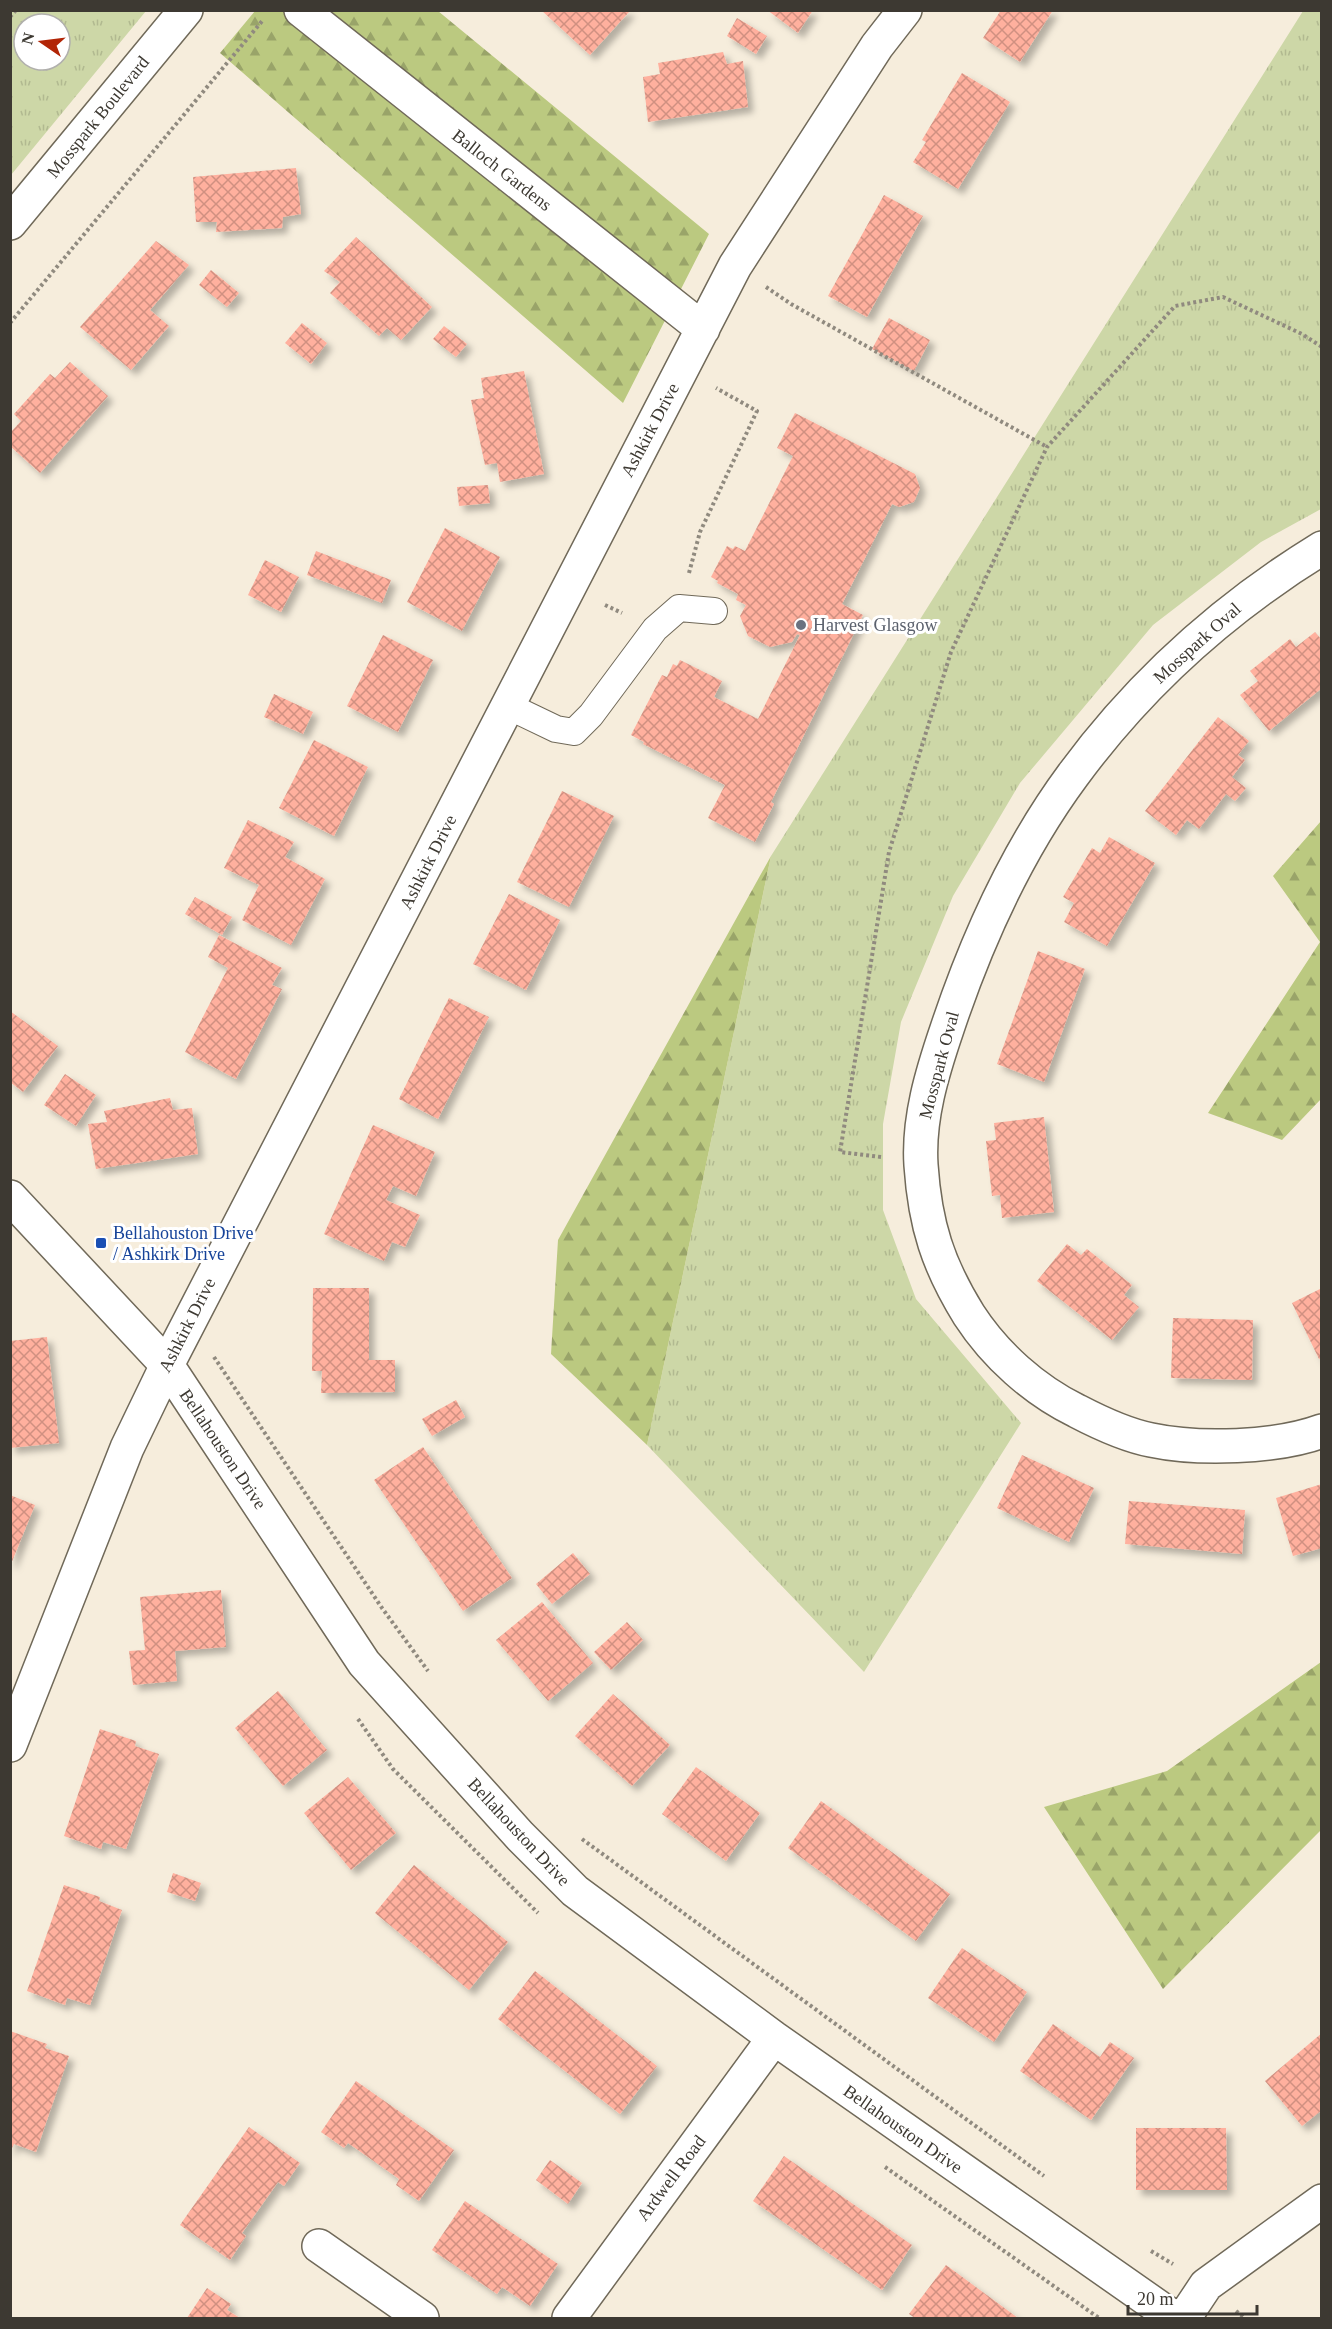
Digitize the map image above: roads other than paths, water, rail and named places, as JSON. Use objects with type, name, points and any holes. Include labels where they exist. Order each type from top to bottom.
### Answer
[{"type":"street","name":"Mosspark Boulevard","points":[[10,223],[186,10]]},
{"type":"street","name":"Balloch Gardens","points":[[301,10],[704,329]]},
{"type":"street","name":"Ashkirk Drive","points":[[10,1745],[127,1448],[166,1365],[735,266],[877,46],[904,10]]},
{"type":"street","name":"Mosspark Oval","points":[[1322,548],[1292,566],[1233,609],[1165,669],[1118,718],[1081,765],[1030,837],[1004,885],[957,999],[936,1062],[924,1112],[920,1162],[934,1248],[952,1287],[975,1324],[997,1352],[1025,1377],[1066,1406],[1109,1427],[1150,1440],[1204,1446],[1252,1444],[1308,1436],[1322,1431]]},
{"type":"street","name":"Bellahouston Drive","points":[[10,1197],[166,1365],[364,1663],[575,1891],[774,2038],[1174,2319]]},
{"type":"street","name":"Ardwell Road","points":[[569,2319],[774,2038]]},
{"type":"street","points":[[1184,2319],[1206,2285],[1322,2201]]},
{"type":"street","points":[[319,2246],[422,2319]]},
{"type":"lane","points":[[507,706],[556,729],[574,732],[591,715],[655,629],[679,608],[714,611]]},
{"type":"place","name":"Harvest Glasgow","points":[[801,625]]},
{"type":"place","name":"Bellahouston Drive / Ashkirk Drive","points":[[101,1243]]}]
